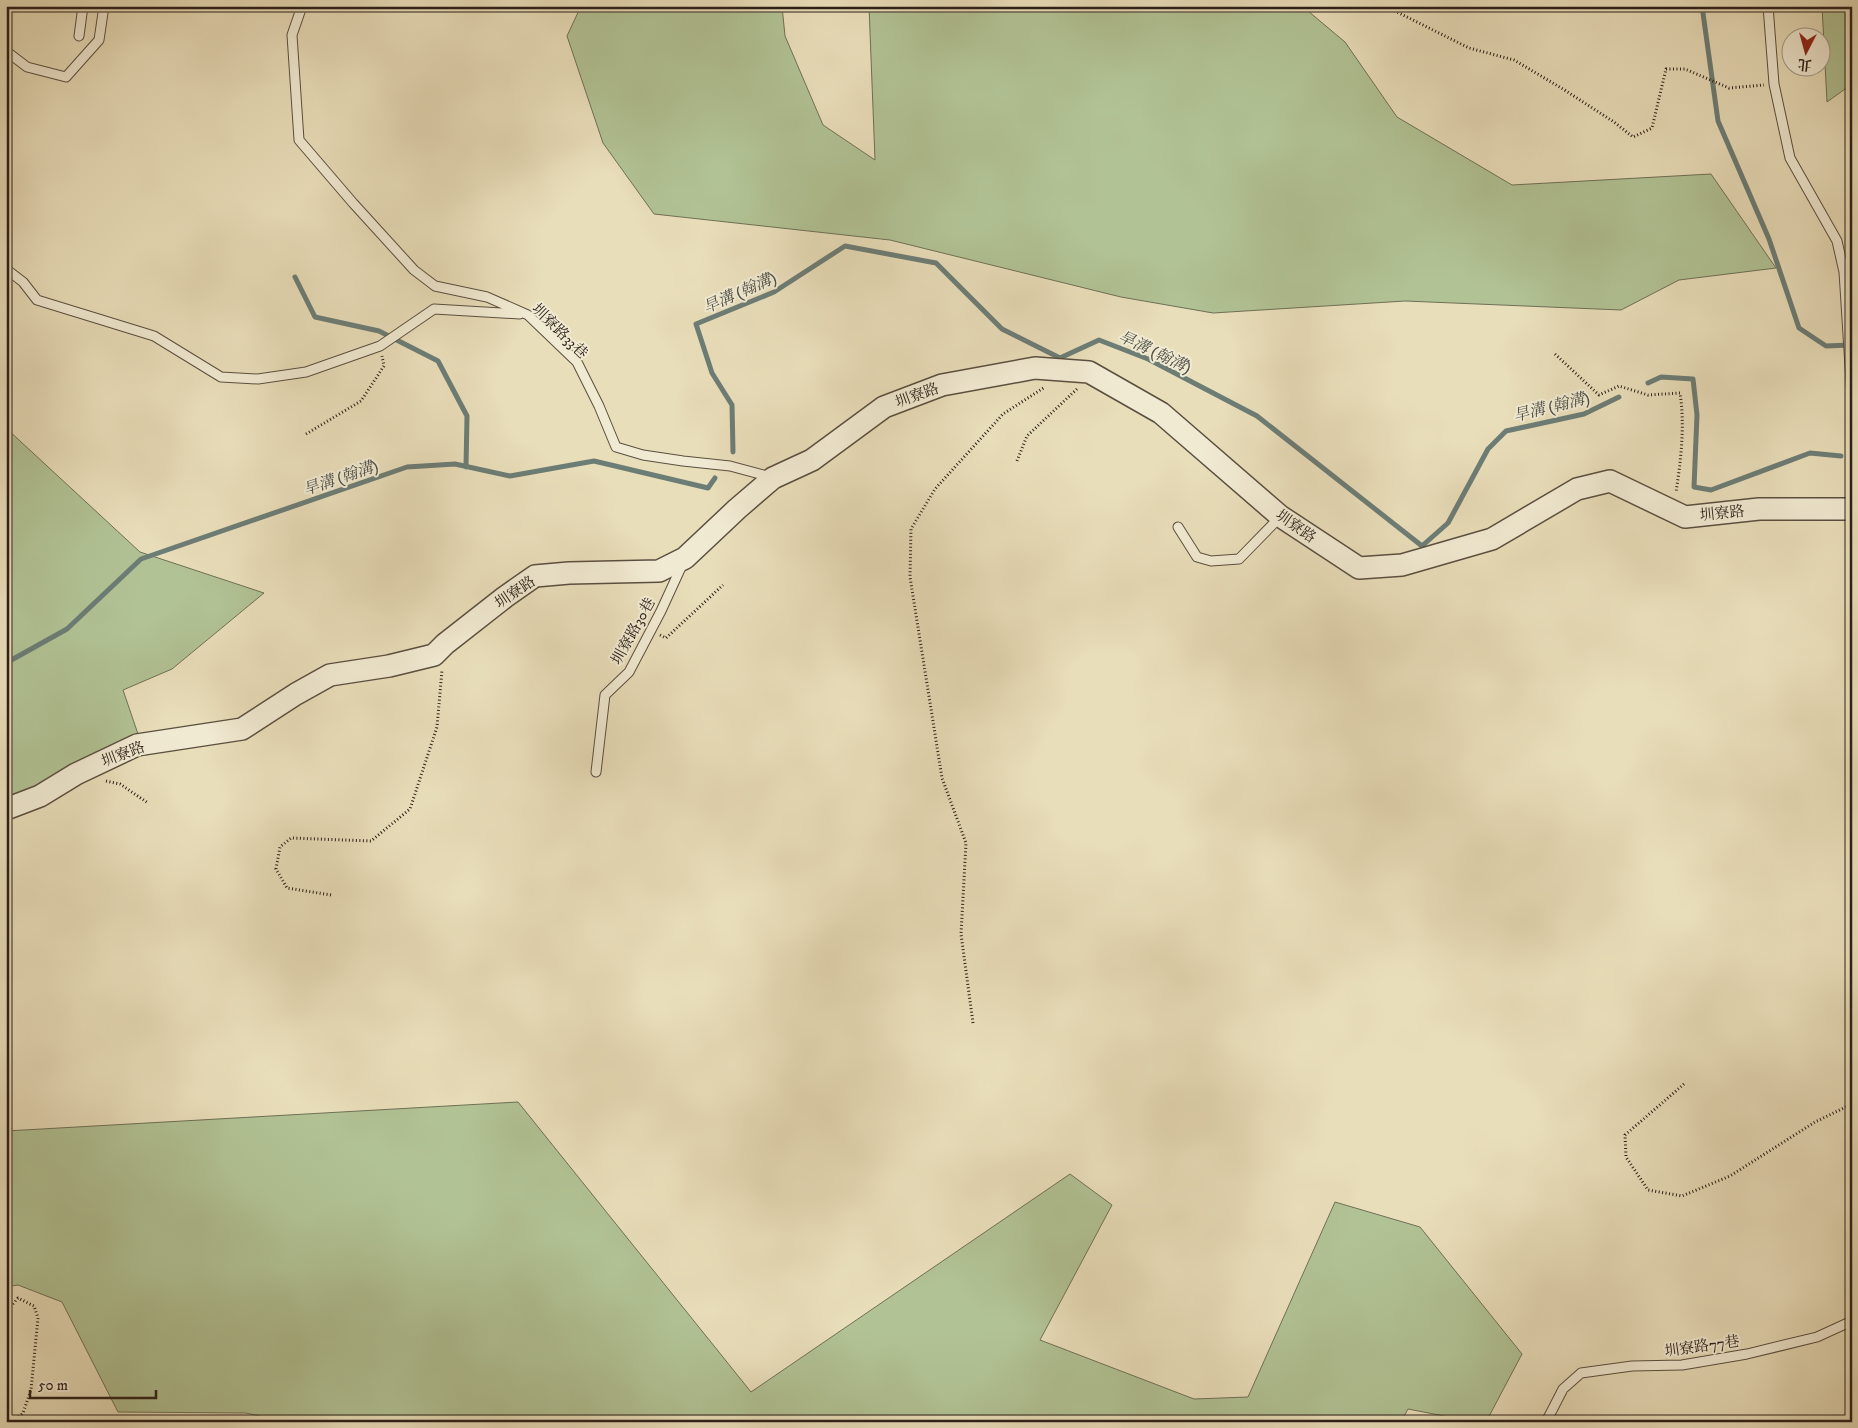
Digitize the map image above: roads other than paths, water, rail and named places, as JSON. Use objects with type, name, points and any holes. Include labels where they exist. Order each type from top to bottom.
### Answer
[{"type":"street","name":"圳寮路","points":[[6,809],[40,796],[76,774],[136,746],[242,729],[330,675],[389,666],[434,655],[445,644],[506,596],[536,576],[569,573],[659,571],[685,558],[773,478],[812,460],[884,407],[942,385],[1035,368],[1081,371],[1161,413],[1280,516],[1359,568],[1402,565],[1492,539],[1577,489],[1610,480],[1685,516],[1759,509],[1852,509]]},
{"type":"lane","points":[[79,36],[83,6]]},
{"type":"lane","points":[[6,51],[26,67],[66,77],[99,40],[104,6]]},
{"type":"lane","name":"圳寮路33巷","points":[[302,6],[292,34],[299,140],[353,204],[414,270],[434,286],[487,297],[528,314],[577,362],[599,406],[616,447],[663,458],[730,466],[773,478]]},
{"type":"lane","points":[[1768,6],[1774,84],[1790,158],[1837,241],[1844,272],[1852,398]]},
{"type":"lane","points":[[6,269],[23,282],[37,300],[154,336],[221,377],[258,379],[306,372],[380,346],[434,308],[528,314]]},
{"type":"lane","points":[[1178,527],[1197,557],[1211,561],[1239,559],[1280,516]]},
{"type":"lane","name":"圳寮路30巷","points":[[596,772],[605,695],[629,672],[685,558]]},
{"type":"lane","name":"圳寮路77巷","points":[[1546,1422],[1563,1389],[1581,1373],[1632,1366],[1682,1365],[1747,1354],[1817,1338],[1852,1321]]},
{"type":"waterway","points":[[1702,6],[1718,121],[1769,239],[1799,328],[1826,346],[1850,345]]},
{"type":"waterway","name":"旱溝 (翰溝)","points":[[733,452],[732,405],[712,373],[696,324],[774,292],[845,246],[936,263],[1002,329],[1060,358],[1099,340],[1148,359],[1257,416],[1422,546],[1448,523],[1488,449],[1506,431],[1584,414],[1619,397]]},
{"type":"waterway","points":[[295,277],[315,317],[379,331],[438,361],[467,416],[466,467]]},
{"type":"waterway","name":"旱溝 (翰溝)","points":[[1648,383],[1661,377],[1693,379],[1697,415],[1694,487],[1711,490],[1810,453],[1841,456]]},
{"type":"waterway","name":"旱溝 (翰溝)","points":[[6,663],[67,629],[141,559],[407,467],[455,464],[510,476],[594,461],[708,488],[715,478]]}]
